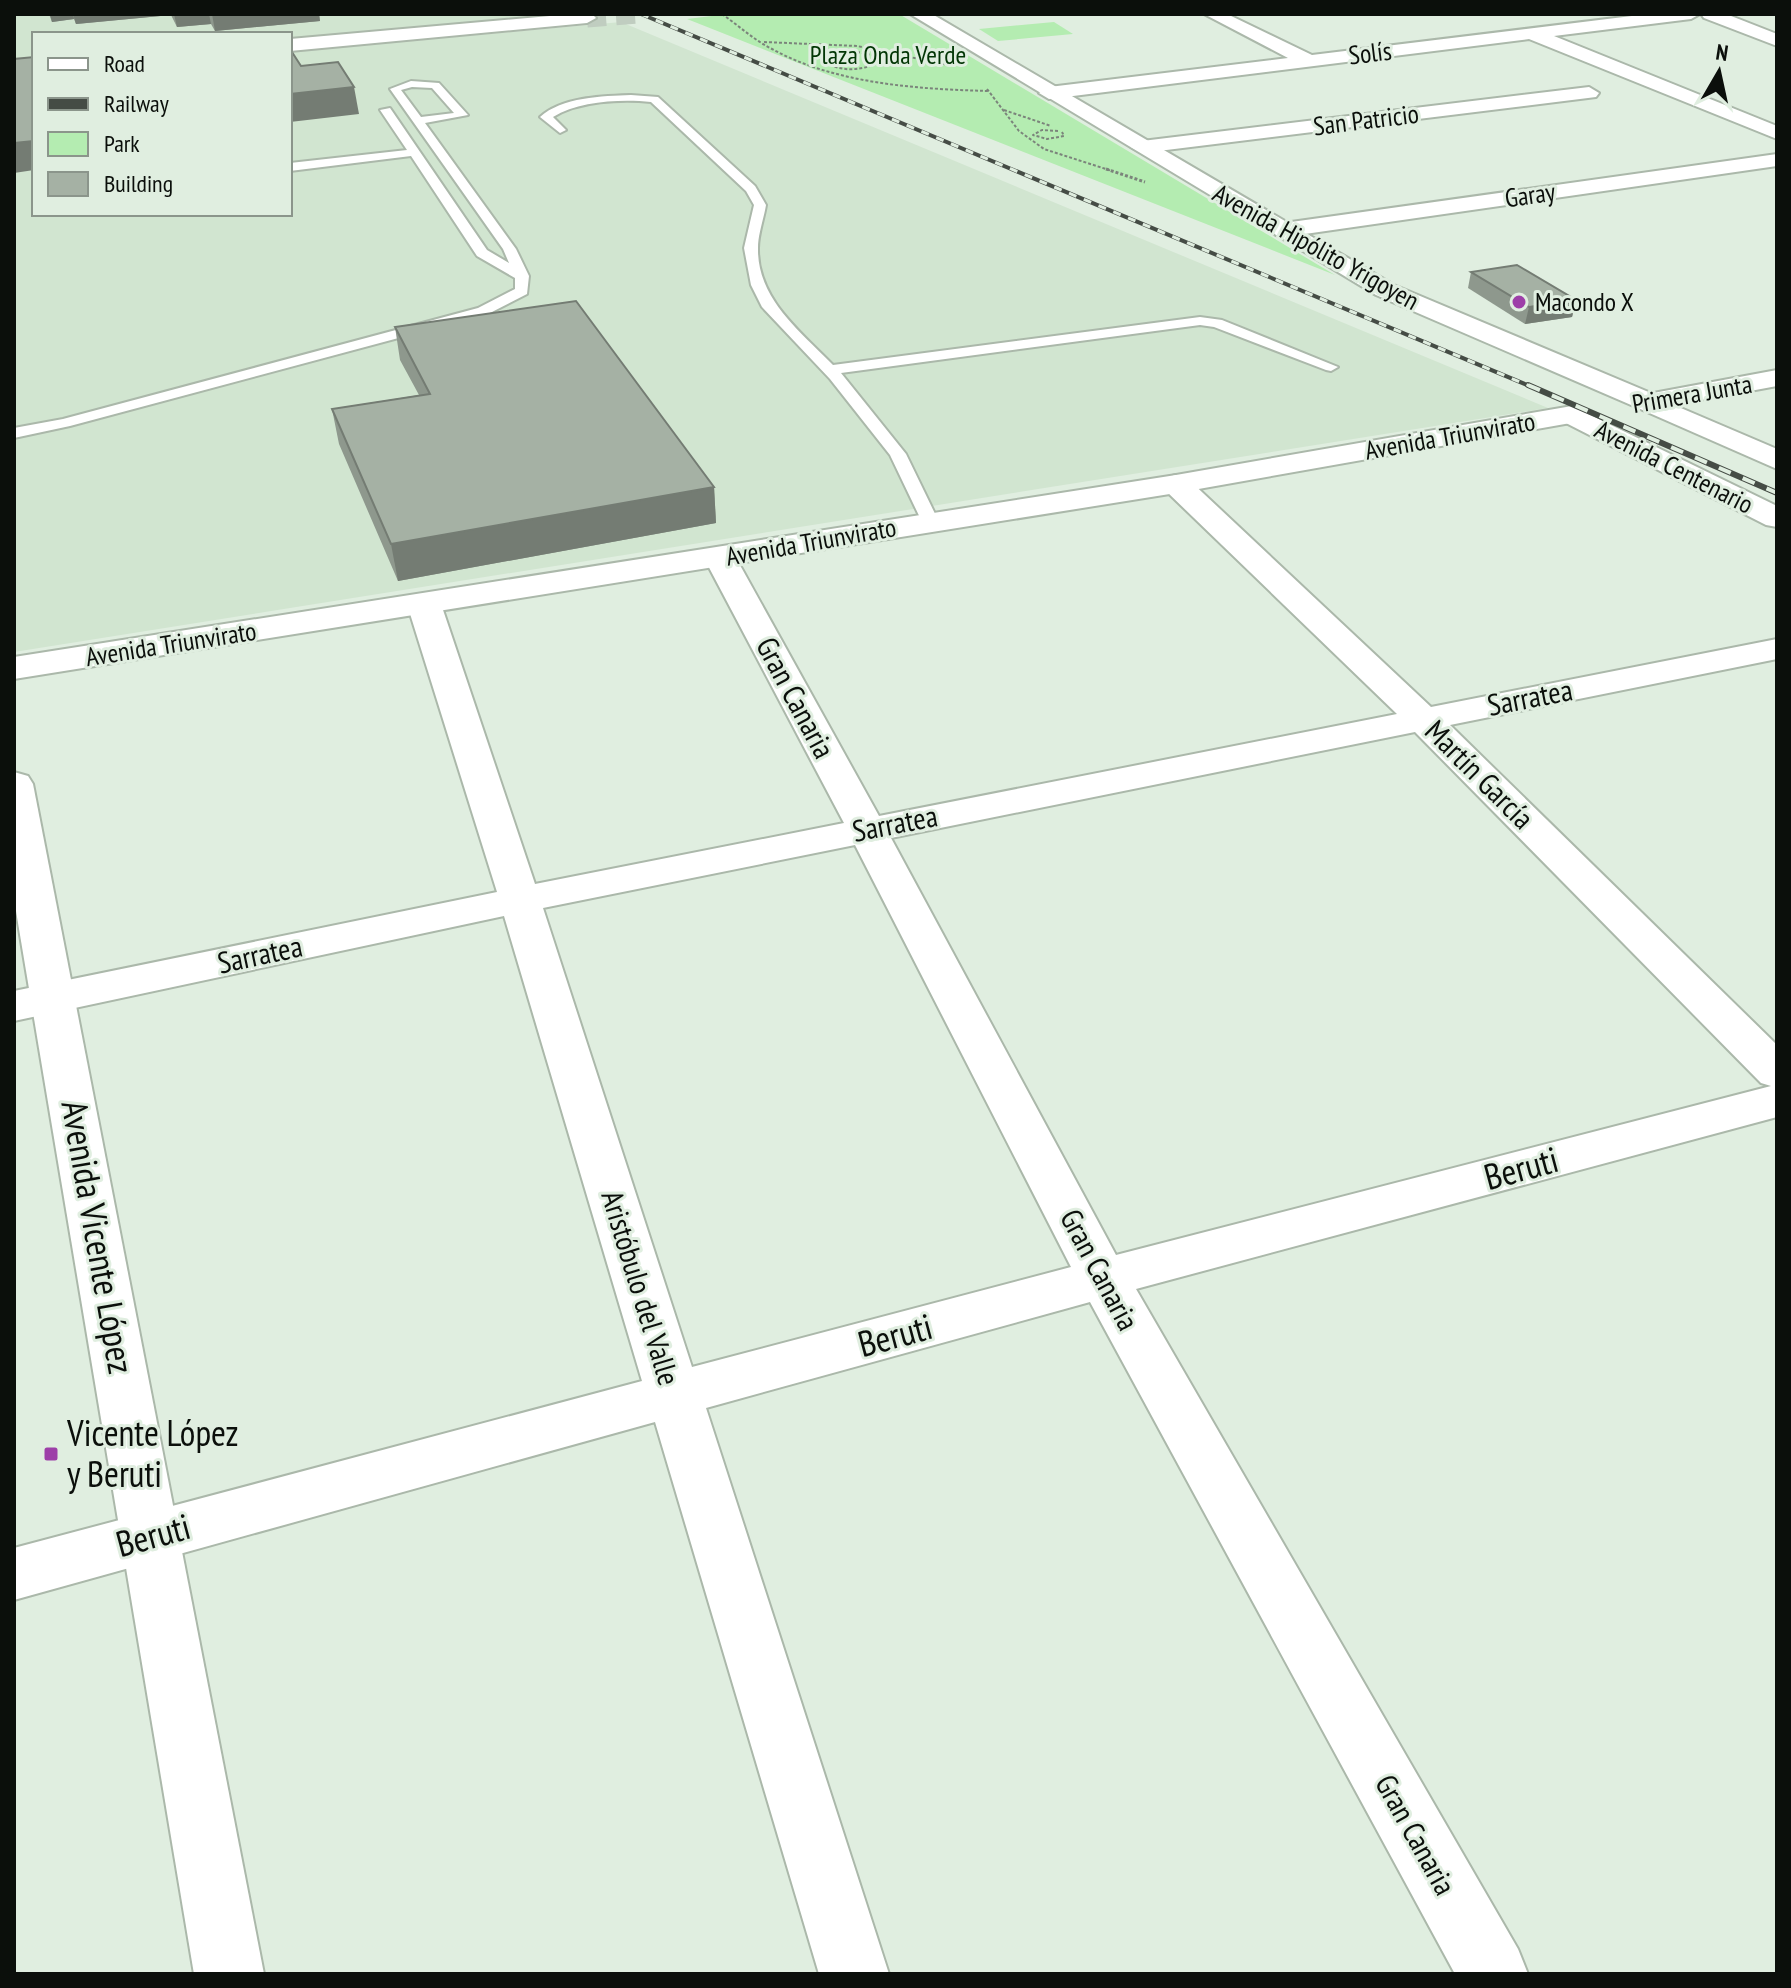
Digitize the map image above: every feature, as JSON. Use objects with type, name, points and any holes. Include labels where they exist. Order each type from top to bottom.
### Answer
[{"type":"street","points":[[588,14],[599,19],[453,34],[420,33],[449,27],[588,14]]},
{"type":"street","name":"Avenida Hipólito Yrigoyen","points":[[919,14],[1044,91],[1401,298],[1777,460]]},
{"type":"street","points":[[1213,14],[1307,60]]},
{"type":"street","name":"Solís","points":[[1044,91],[1691,14]]},
{"type":"street","points":[[1710,14],[1777,40]]},
{"type":"street","points":[[292,45],[587,18]]},
{"type":"street","points":[[1494,19],[1777,133]]},
{"type":"street","name":"San Patricio","points":[[1142,147],[1589,93]]},
{"type":"street","name":"Garay","points":[[1284,230],[1777,160]]},
{"type":"street","name":"Primera Junta","points":[[1607,409],[1777,378]]},
{"type":"street","name":"Avenida Triunvirato","points":[[14,668],[1176,484],[1607,409]]},
{"type":"street","name":"Avenida Centenario","points":[[1572,415],[1777,518]]},
{"type":"street","name":"Martín García","points":[[1176,484],[1423,719],[1777,1072]]},
{"type":"street","name":"Gran Canaria","points":[[720,558],[1103,1278],[1493,1974]]},
{"type":"street","name":"Aristóbulo del Valle","points":[[424,604],[520,900],[854,1974]]},
{"type":"street","name":"Sarratea","points":[[34,1002],[520,900],[1777,649]]},
{"type":"street","name":"Avenida Vicente López","points":[[14,784],[34,1002],[151,1535],[229,1974]]},
{"type":"street","name":"Beruti","points":[[14,1574],[1103,1278],[1777,1101]]},
{"type":"lane","points":[[14,433],[64,423],[483,311],[502,304],[522,291],[522,276],[509,249],[395,89],[421,83],[435,85],[462,115],[418,121]]},
{"type":"lane","points":[[560,130],[546,117],[560,107],[654,99],[757,197],[759,214],[751,248],[758,285],[769,307],[829,370],[898,454],[930,522]]},
{"type":"lane","points":[[386,110],[482,253],[522,276]]},
{"type":"lane","points":[[292,167],[416,152]]},
{"type":"lane","points":[[829,370],[1200,321],[1217,323],[1331,367]]},
{"type":"path","points":[[722,14],[779,53],[826,69],[905,85],[1044,91]]},
{"type":"path","points":[[764,42],[884,50],[951,66]]},
{"type":"path","points":[[872,55],[884,50]]},
{"type":"path","points":[[826,69],[863,68],[880,62],[878,57],[872,55],[838,53],[822,60],[834,67]]},
{"type":"path","points":[[983,85],[1026,137],[1044,149],[1151,183]]},
{"type":"path","points":[[1026,137],[1052,139],[1065,135],[1047,129],[1035,132],[1035,136]]},
{"type":"shaded area","points":[[14,14],[561,14],[292,38],[292,32],[32,32],[32,61],[14,63]]},
{"type":"shaded area","points":[[621,22],[1548,408],[14,652],[14,77],[32,75],[32,216],[292,216],[292,52]]},
{"type":"green space","name":"Plaza Onda Verde","points":[[728,14],[899,14],[1335,275],[687,19]]},
{"type":"green space","points":[[1054,22],[1073,34],[998,41],[979,29]]},
{"type":"building","points":[[292,52],[301,66],[338,62],[354,87],[292,94]]},
{"type":"building","points":[[32,57],[32,141],[14,143],[14,59]]},
{"type":"building","points":[[1517,265],[1576,300],[1529,307],[1471,272]]},
{"type":"building","points":[[576,301],[714,487],[391,544],[332,409],[430,394],[395,327]]},
{"type":"tunnel","points":[[587,18],[639,14]]},
{"type":"railway","points":[[641,14],[1532,387]]},
{"type":"railway","points":[[1528,385],[1777,493]]},
{"type":"place","name":"Macondo X","points":[[1519,302]]},
{"type":"place","name":"Vicente López y Beruti","points":[[51,1454]]}]
